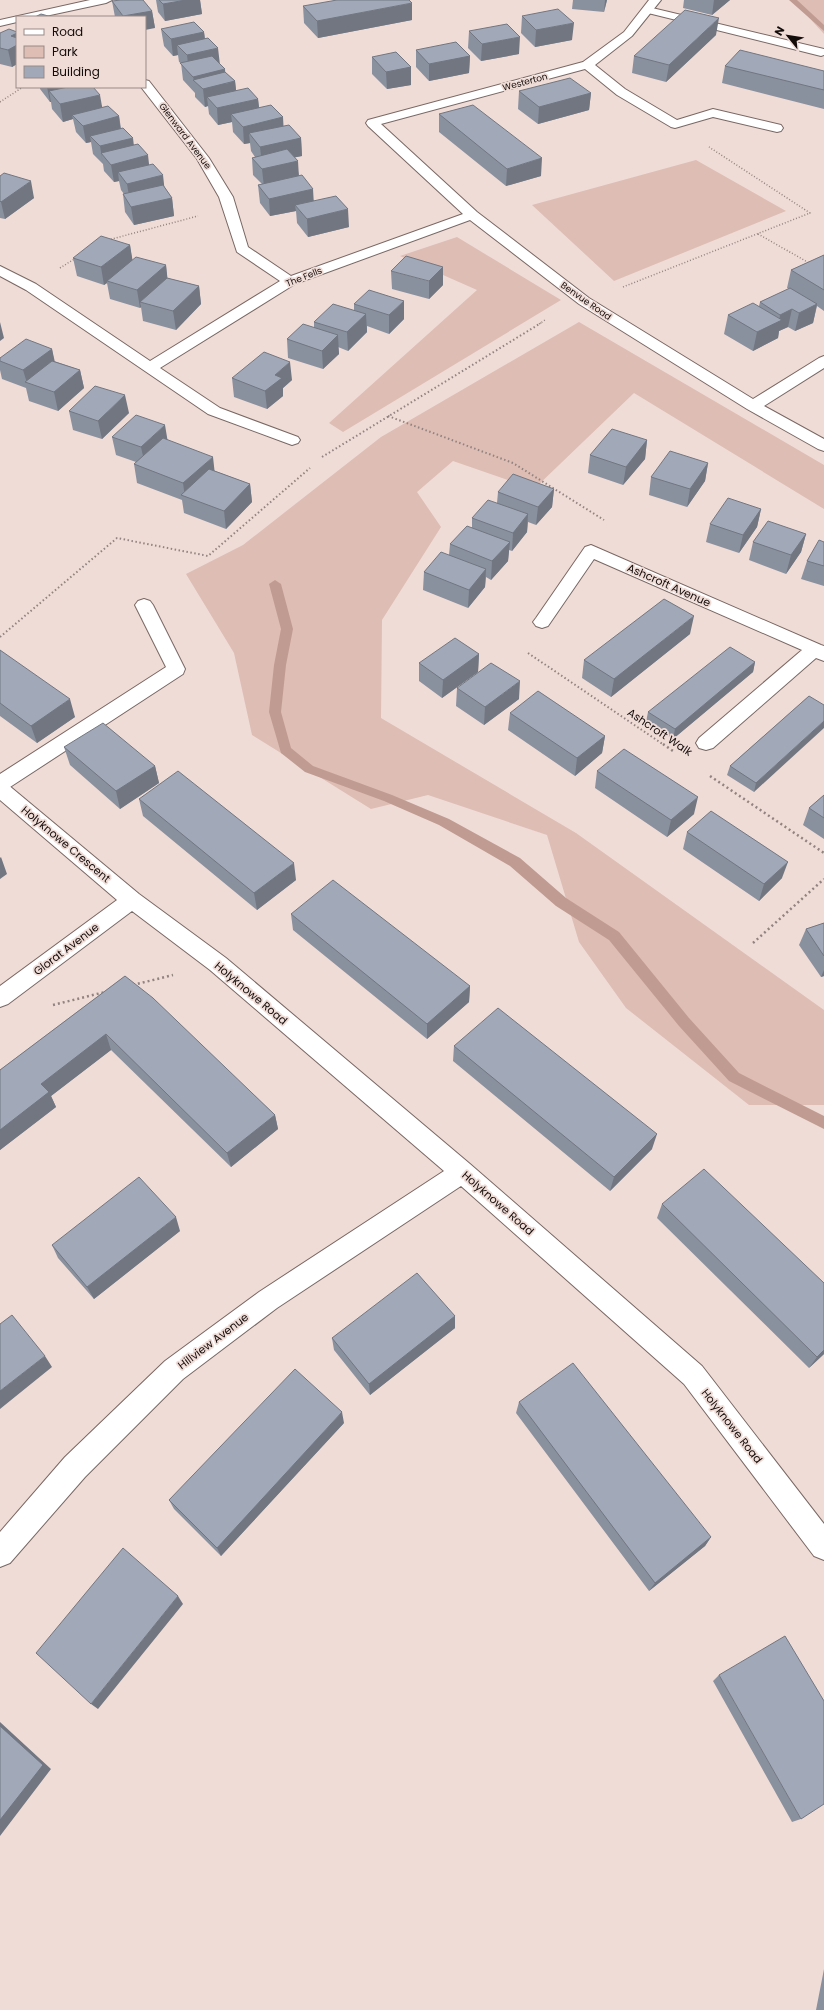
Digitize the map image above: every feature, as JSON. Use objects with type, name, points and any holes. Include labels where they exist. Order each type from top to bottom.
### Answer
[{"type":"street","points":[[29,16],[106,0]]},
{"type":"street","points":[[82,4],[91,16]]},
{"type":"street","points":[[651,5],[821,52]]},
{"type":"street","name":"Westerton","points":[[372,123],[587,65],[628,34],[651,5]]},
{"type":"street","points":[[0,23],[16,19]]},
{"type":"street","points":[[587,65],[621,92],[675,124],[712,113],[777,128]]},
{"type":"street","name":"Glenward Avenue","points":[[146,85],[203,158],[226,197],[242,249],[290,281]]},
{"type":"street","name":"Benvue Road","points":[[372,123],[472,215],[584,301],[753,406],[824,446]]},
{"type":"street","name":"The Fells","points":[[149,368],[290,281],[472,215]]},
{"type":"street","points":[[0,270],[31,287],[214,411],[292,440]]},
{"type":"street","points":[[753,406],[824,361]]},
{"type":"street","points":[[542,622],[591,551]]},
{"type":"street","name":"Ashcroft Avenue","points":[[591,551],[820,652]]},
{"type":"street","points":[[0,784],[176,669],[144,605]]},
{"type":"street","points":[[706,743],[820,652]]},
{"type":"street","name":"Holyknowe Crescent","points":[[0,789],[132,900]]},
{"type":"street","name":"Holyknowe Road","points":[[132,900],[218,964],[462,1172],[693,1375],[824,1546]]},
{"type":"street","name":"Glorat Avenue","points":[[0,998],[132,900]]},
{"type":"street","name":"Hillview Avenue","points":[[0,1553],[74,1467],[174,1370],[268,1300],[462,1172]]},
{"type":"path","points":[[0,102],[21,88]]},
{"type":"path","points":[[618,289],[810,213],[675,124]]},
{"type":"path","points":[[104,241],[118,236],[229,208]]},
{"type":"path","points":[[758,234],[817,267]]},
{"type":"path","points":[[31,287],[77,257]]},
{"type":"path","points":[[319,460],[545,320]]},
{"type":"path","points":[[388,416],[513,463],[611,525],[591,551]]},
{"type":"path","points":[[0,637],[117,538],[208,556],[314,465]]},
{"type":"path","name":"Ashcroft Walk","points":[[542,622],[515,645],[680,756]]},
{"type":"path","points":[[706,773],[824,853]]},
{"type":"path","points":[[753,943],[824,880]]},
{"type":"path","points":[[128,986],[218,964]]},
{"type":"path","points":[[45,1007],[113,990]]},
{"type":"green space","points":[[793,0],[824,0],[824,34]]},
{"type":"green space","points":[[696,160],[786,211],[614,281],[532,205]]},
{"type":"green space","points":[[457,237],[561,300],[343,432],[329,423],[477,290],[400,256]]},
{"type":"green space","points":[[579,322],[824,465],[824,509],[634,393],[534,489],[453,461],[417,492],[441,527],[382,620],[381,718],[576,833],[824,1010],[824,1105],[749,1105],[626,1008],[579,942],[547,835],[428,795],[371,809],[252,735],[234,653],[186,574],[243,545],[381,437]]},
{"type":"building","points":[[143,0],[152,11],[123,16],[112,1]]},
{"type":"building","points":[[159,0],[186,0],[163,4]]},
{"type":"building","points":[[337,0],[409,0],[412,3],[317,21],[303,6]]},
{"type":"building","points":[[558,9],[574,23],[536,30],[522,16]]},
{"type":"building","points":[[685,10],[719,18],[669,65],[634,56]]},
{"type":"building","points":[[41,14],[48,16],[37,16]]},
{"type":"building","points":[[194,22],[204,32],[171,39],[161,29]]},
{"type":"building","points":[[507,24],[520,37],[482,44],[469,31]]},
{"type":"building","points":[[9,29],[16,32],[16,34],[11,36],[16,38],[16,46],[8,50],[0,48],[0,33]]},
{"type":"building","points":[[208,38],[218,48],[187,55],[177,45]]},
{"type":"building","points":[[456,42],[470,56],[429,64],[416,50]]},
{"type":"building","points":[[740,50],[824,71],[824,90],[725,66]]},
{"type":"building","points":[[396,52],[411,67],[386,72],[372,57]]},
{"type":"building","points":[[212,56],[225,69],[193,77],[180,63]]},
{"type":"building","points":[[225,72],[235,81],[203,89],[193,80]]},
{"type":"building","points":[[570,78],[591,93],[539,107],[519,91]]},
{"type":"building","points":[[63,88],[94,88],[100,95],[60,104],[49,91]]},
{"type":"building","points":[[248,88],[258,99],[217,108],[207,97]]},
{"type":"building","points":[[271,105],[283,117],[243,127],[231,114]]},
{"type":"building","points":[[473,105],[542,158],[507,169],[439,114]]},
{"type":"building","points":[[108,106],[119,116],[83,126],[72,115]]},
{"type":"building","points":[[289,125],[301,138],[260,147],[249,133]]},
{"type":"building","points":[[123,128],[133,138],[100,146],[90,136]]},
{"type":"building","points":[[138,144],[148,155],[111,165],[101,153]]},
{"type":"building","points":[[287,149],[298,161],[262,169],[252,158]]},
{"type":"building","points":[[153,164],[163,175],[127,184],[118,172]]},
{"type":"building","points":[[4,173],[31,181],[1,202],[0,176]]},
{"type":"building","points":[[302,175],[313,189],[269,199],[258,185]]},
{"type":"building","points":[[163,185],[172,198],[131,207],[123,194]]},
{"type":"building","points":[[336,196],[348,209],[307,219],[295,205]]},
{"type":"building","points":[[101,236],[130,245],[101,267],[73,258]]},
{"type":"building","points":[[824,255],[824,290],[791,270]]},
{"type":"building","points":[[406,256],[443,267],[429,281],[391,271]]},
{"type":"building","points":[[136,257],[166,265],[137,290],[107,281]]},
{"type":"building","points":[[167,278],[199,286],[173,311],[140,302]]},
{"type":"building","points":[[790,288],[817,304],[799,313],[792,309],[780,315],[760,302]]},
{"type":"building","points":[[369,290],[404,301],[389,315],[354,304]]},
{"type":"building","points":[[753,303],[782,320],[757,332],[728,315]]},
{"type":"building","points":[[333,304],[366,314],[347,332],[314,322]]},
{"type":"building","points":[[303,324],[338,335],[322,351],[287,339]]},
{"type":"building","points":[[26,339],[52,349],[23,370],[0,361],[0,358]]},
{"type":"building","points":[[264,352],[290,362],[275,375],[282,378],[265,391],[232,378]]},
{"type":"building","points":[[52,361],[80,370],[54,392],[25,382]]},
{"type":"building","points":[[95,386],[125,395],[98,421],[69,411]]},
{"type":"building","points":[[136,415],[165,425],[141,447],[112,437]]},
{"type":"building","points":[[612,429],[647,440],[626,467],[590,455]]},
{"type":"building","points":[[163,438],[213,457],[183,483],[134,464]]},
{"type":"building","points":[[670,451],[708,463],[690,489],[651,477]]},
{"type":"building","points":[[209,469],[250,484],[224,511],[181,495]]},
{"type":"building","points":[[513,474],[554,489],[538,507],[498,492]]},
{"type":"building","points":[[728,498],[761,509],[743,535],[710,524]]},
{"type":"building","points":[[488,500],[528,514],[513,533],[472,518]]},
{"type":"building","points":[[768,521],[806,534],[791,555],[753,542]]},
{"type":"building","points":[[467,526],[510,542],[492,561],[450,544]]},
{"type":"building","points":[[819,540],[824,542],[824,566],[807,561]]},
{"type":"building","points":[[441,552],[486,569],[469,590],[424,572]]},
{"type":"building","points":[[664,599],[694,616],[614,679],[584,660]]},
{"type":"building","points":[[455,638],[479,654],[443,680],[419,663]]},
{"type":"building","points":[[730,647],[755,662],[675,729],[648,712]]},
{"type":"building","points":[[0,650],[70,699],[31,726],[0,703]]},
{"type":"building","points":[[491,663],[520,681],[485,707],[457,688]]},
{"type":"building","points":[[538,691],[605,736],[577,758],[510,713]]},
{"type":"building","points":[[809,696],[824,705],[824,721],[756,783],[730,766]]},
{"type":"building","points":[[103,723],[155,766],[116,791],[64,747]]},
{"type":"building","points":[[624,749],[698,797],[671,820],[597,771]]},
{"type":"building","points":[[178,771],[294,863],[254,893],[139,799]]},
{"type":"building","points":[[824,795],[824,818],[809,808]]},
{"type":"building","points":[[711,811],[788,862],[764,884],[687,832]]},
{"type":"building","points":[[333,880],[470,986],[427,1024],[291,914]]},
{"type":"building","points":[[824,923],[824,956],[806,929]]},
{"type":"building","points":[[125,976],[153,998],[275,1115],[227,1153],[106,1034],[41,1084],[49,1092],[0,1130],[0,1070]]},
{"type":"building","points":[[498,1008],[657,1134],[614,1177],[454,1046]]},
{"type":"building","points":[[704,1169],[824,1283],[824,1350],[817,1357],[662,1204]]},
{"type":"building","points":[[139,1177],[176,1217],[87,1287],[52,1245]]},
{"type":"building","points":[[417,1273],[455,1316],[369,1384],[332,1338]]},
{"type":"building","points":[[12,1315],[45,1356],[0,1391],[0,1324]]},
{"type":"building","points":[[573,1363],[711,1537],[655,1583],[519,1402]]},
{"type":"building","points":[[295,1369],[342,1412],[217,1548],[169,1500]]},
{"type":"building","points":[[123,1548],[178,1596],[91,1704],[36,1653]]},
{"type":"building","points":[[785,1636],[824,1701],[824,1804],[801,1819],[719,1675]]},
{"type":"building","points":[[0,1726],[43,1765],[0,1820]]},
{"type":"waterway","points":[[793,0],[824,29]]},
{"type":"waterway","points":[[275,584],[287,629],[280,665],[275,712],[285,750],[309,769],[388,798],[444,822],[515,862],[561,902],[614,936],[640,966],[684,1022],[734,1077],[824,1123]]}]
